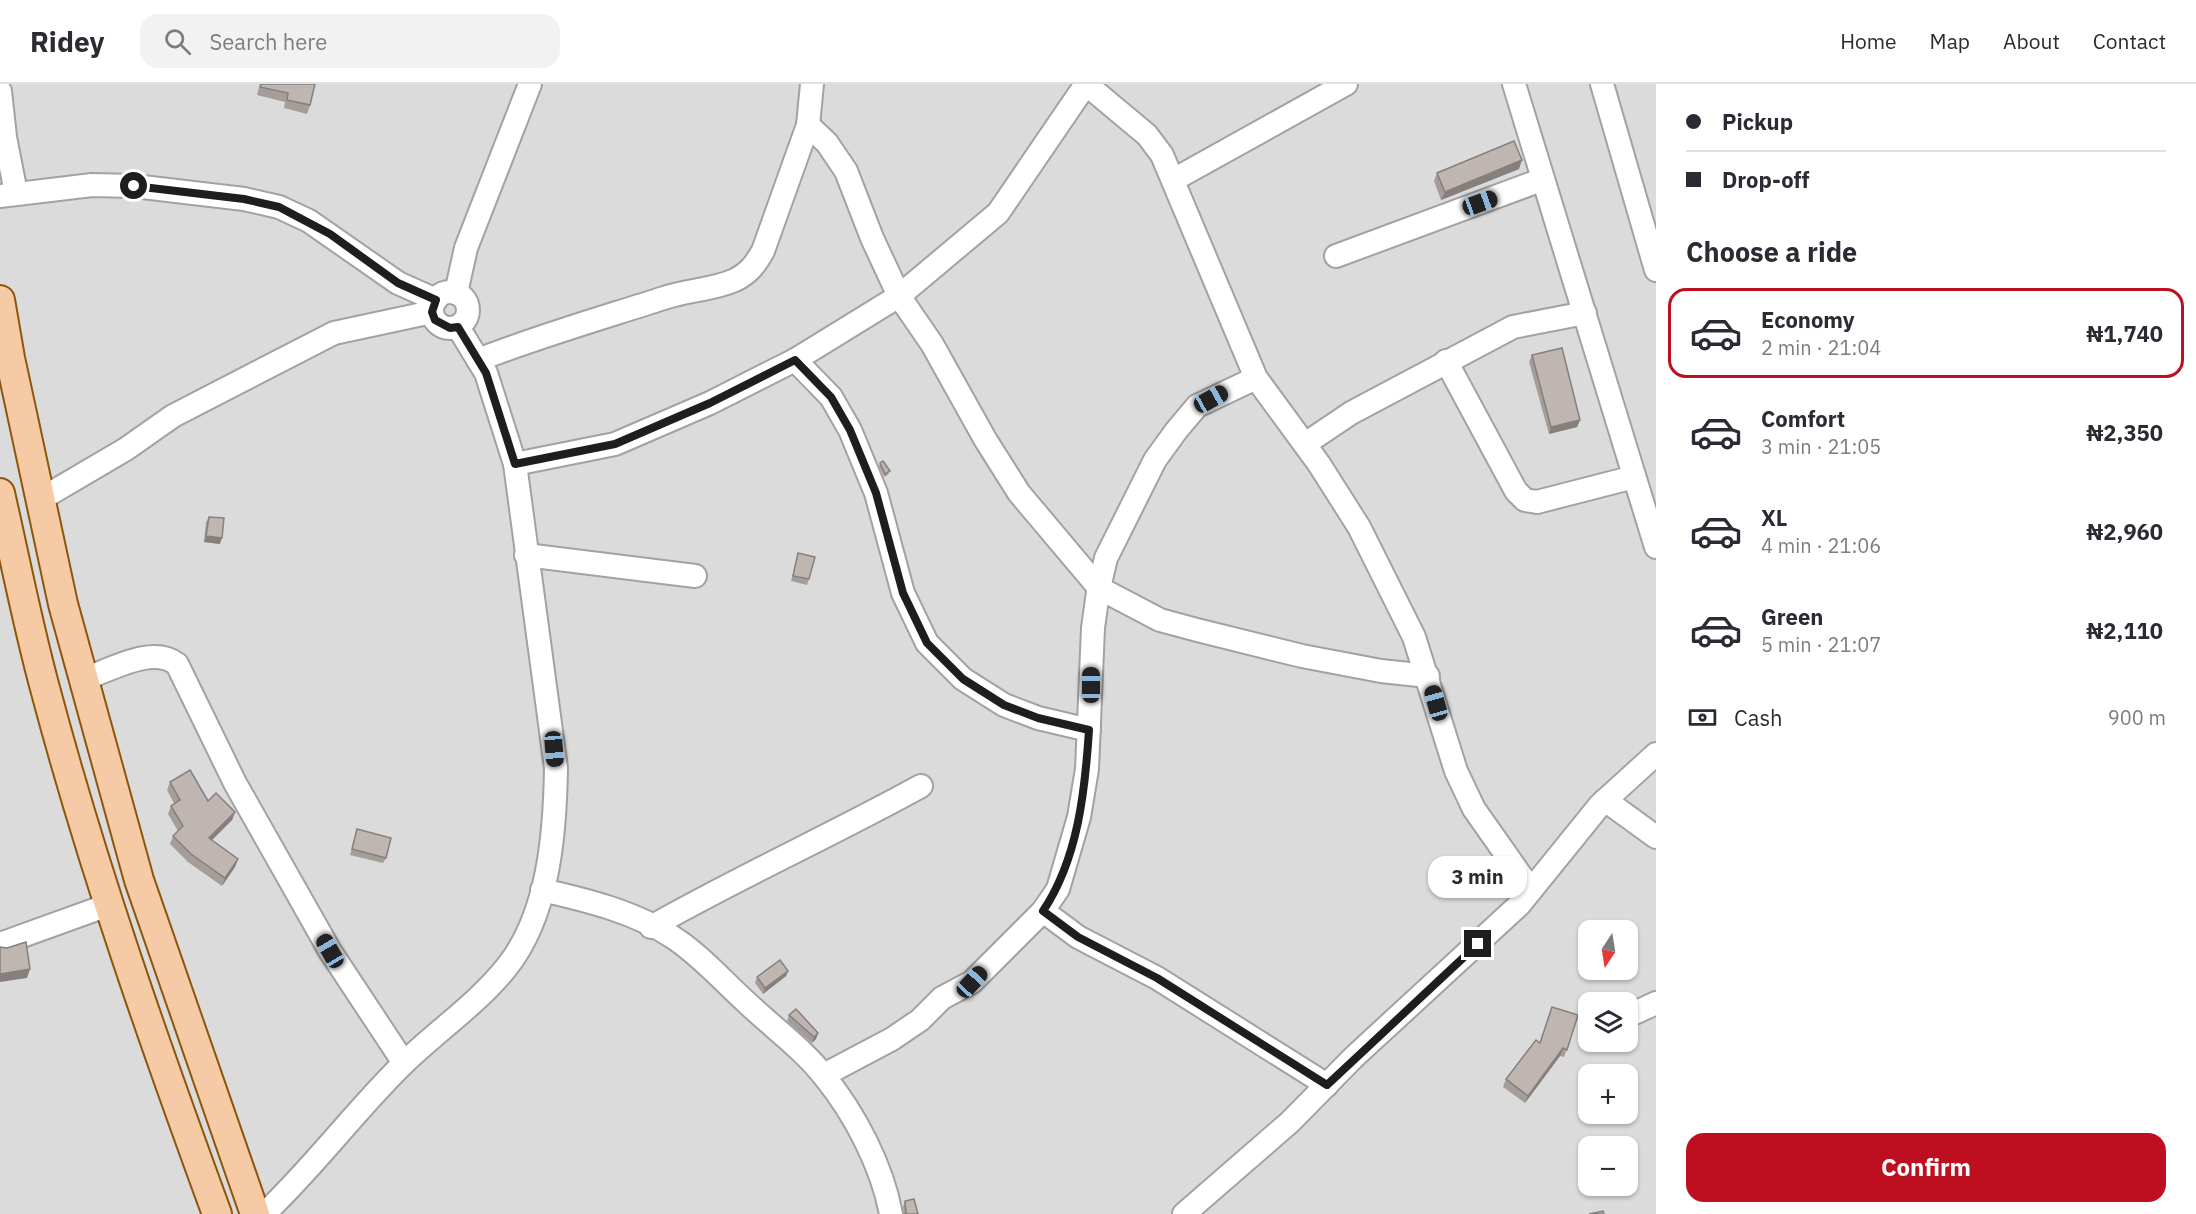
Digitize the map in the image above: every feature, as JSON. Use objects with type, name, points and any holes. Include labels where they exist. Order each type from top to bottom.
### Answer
[{"type":"main road","points":[[0,300],[9,358],[63,604],[139,880],[255,1214]]},
{"type":"main road","points":[[0,493],[4,527],[45,691],[108,905],[217,1214]]},
{"type":"street","points":[[264,1214],[301,1179],[404,1063],[475,1000],[507,967],[530,927],[542,890],[555,801],[556,768],[515,464],[486,373],[458,327],[441,326],[441,302],[466,248],[530,84]]},
{"type":"street","points":[[478,360],[561,329],[621,314],[665,297],[734,280],[752,269],[763,251],[808,125],[812,84]]},
{"type":"street","points":[[515,464],[615,444],[710,403],[795,360],[899,296],[998,213],[1086,84],[1147,135],[1162,154],[1175,179],[1185,212],[1256,378],[1305,444],[1359,527],[1414,637],[1456,771],[1474,809],[1531,890]]},
{"type":"street","points":[[1175,179],[1346,84]]},
{"type":"street","points":[[1514,84],[1541,180],[1585,313],[1656,548]]},
{"type":"street","points":[[1602,84],[1656,270]]},
{"type":"street","points":[[0,91],[8,194],[92,185],[134,186],[244,199],[279,207],[330,234],[398,283],[441,302]]},
{"type":"street","points":[[808,125],[827,143],[846,171],[872,238],[899,296],[932,344],[985,439],[1019,493],[1099,588],[1160,620],[1197,630],[1302,656],[1381,671],[1428,676]]},
{"type":"street","points":[[1336,256],[1541,180]]},
{"type":"street","points":[[41,499],[126,449],[173,416],[334,333],[441,302]]},
{"type":"street","points":[[1305,444],[1352,413],[1513,327],[1585,313]]},
{"type":"street","points":[[795,360],[831,397],[850,430],[876,493],[903,593],[927,643],[963,679],[1004,705],[1038,718],[1089,730]]},
{"type":"street","points":[[1446,361],[1516,491],[1525,501],[1536,502],[1634,477]]},
{"type":"street","points":[[824,1075],[892,1039],[920,1020],[942,998],[972,982],[1043,911],[1058,889],[1079,817],[1089,730],[1091,662],[1099,588],[1106,558],[1137,492],[1155,460],[1176,431],[1197,406],[1256,378]]},
{"type":"street","points":[[526,555],[695,576]]},
{"type":"street","points":[[84,679],[153,655],[168,657],[177,664],[235,783],[324,941],[404,1063]]},
{"type":"street","points":[[1184,1214],[1290,1122],[1519,905],[1605,800],[1656,754]]},
{"type":"street","points":[[651,927],[710,894],[830,836],[921,786]]},
{"type":"street","points":[[1605,800],[1656,837]]},
{"type":"street","points":[[542,890],[605,908],[673,937],[824,1075],[846,1106],[864,1141],[888,1199],[891,1214]]},
{"type":"street","points":[[0,944],[108,905]]},
{"type":"street","points":[[1043,911],[1078,937],[1157,978],[1327,1085]]},
{"type":"street","points":[[1638,1011],[1656,1003]]},
{"type":"shaded area","points":[[0,84],[1656,84],[1656,1214],[0,1214]]},
{"type":"building","points":[[261,84],[315,84],[310,105],[287,100],[288,93],[260,87]]},
{"type":"building","points":[[1514,141],[1522,160],[1445,192],[1437,173]]},
{"type":"building","points":[[1562,348],[1580,420],[1551,427],[1532,355]]},
{"type":"building","points":[[883,461],[890,471],[885,474],[880,463]]},
{"type":"building","points":[[209,517],[224,518],[222,538],[206,536]]},
{"type":"building","points":[[798,553],[815,557],[809,579],[793,576]]},
{"type":"building","points":[[190,770],[208,801],[216,793],[235,812],[209,838],[238,859],[225,878],[191,854],[173,836],[183,826],[171,806],[180,800],[170,782]]},
{"type":"building","points":[[357,829],[391,838],[386,858],[352,849]]},
{"type":"building","points":[[26,942],[30,969],[0,974],[0,947],[7,948]]},
{"type":"building","points":[[780,960],[788,971],[765,988],[757,977]]},
{"type":"building","points":[[1552,1007],[1578,1015],[1567,1050],[1563,1048],[1528,1096],[1506,1079],[1536,1040],[1540,1043]]},
{"type":"building","points":[[796,1009],[818,1033],[814,1037],[789,1015]]},
{"type":"building","points":[[914,1199],[918,1214],[905,1214],[905,1201]]},
{"type":"route","points":[[134,186],[244,199],[279,207],[330,234],[360,258],[398,283],[436,300],[432,312],[435,320],[441,326],[458,327],[486,373],[515,464],[615,444],[710,403],[795,360],[831,397],[850,430],[876,493],[903,593],[927,643],[963,679],[1004,705],[1038,718],[1089,730],[1087,770],[1079,817],[1058,889],[1043,911],[1078,937],[1157,978],[1327,1085],[1354,1057],[1478,944]]}]
